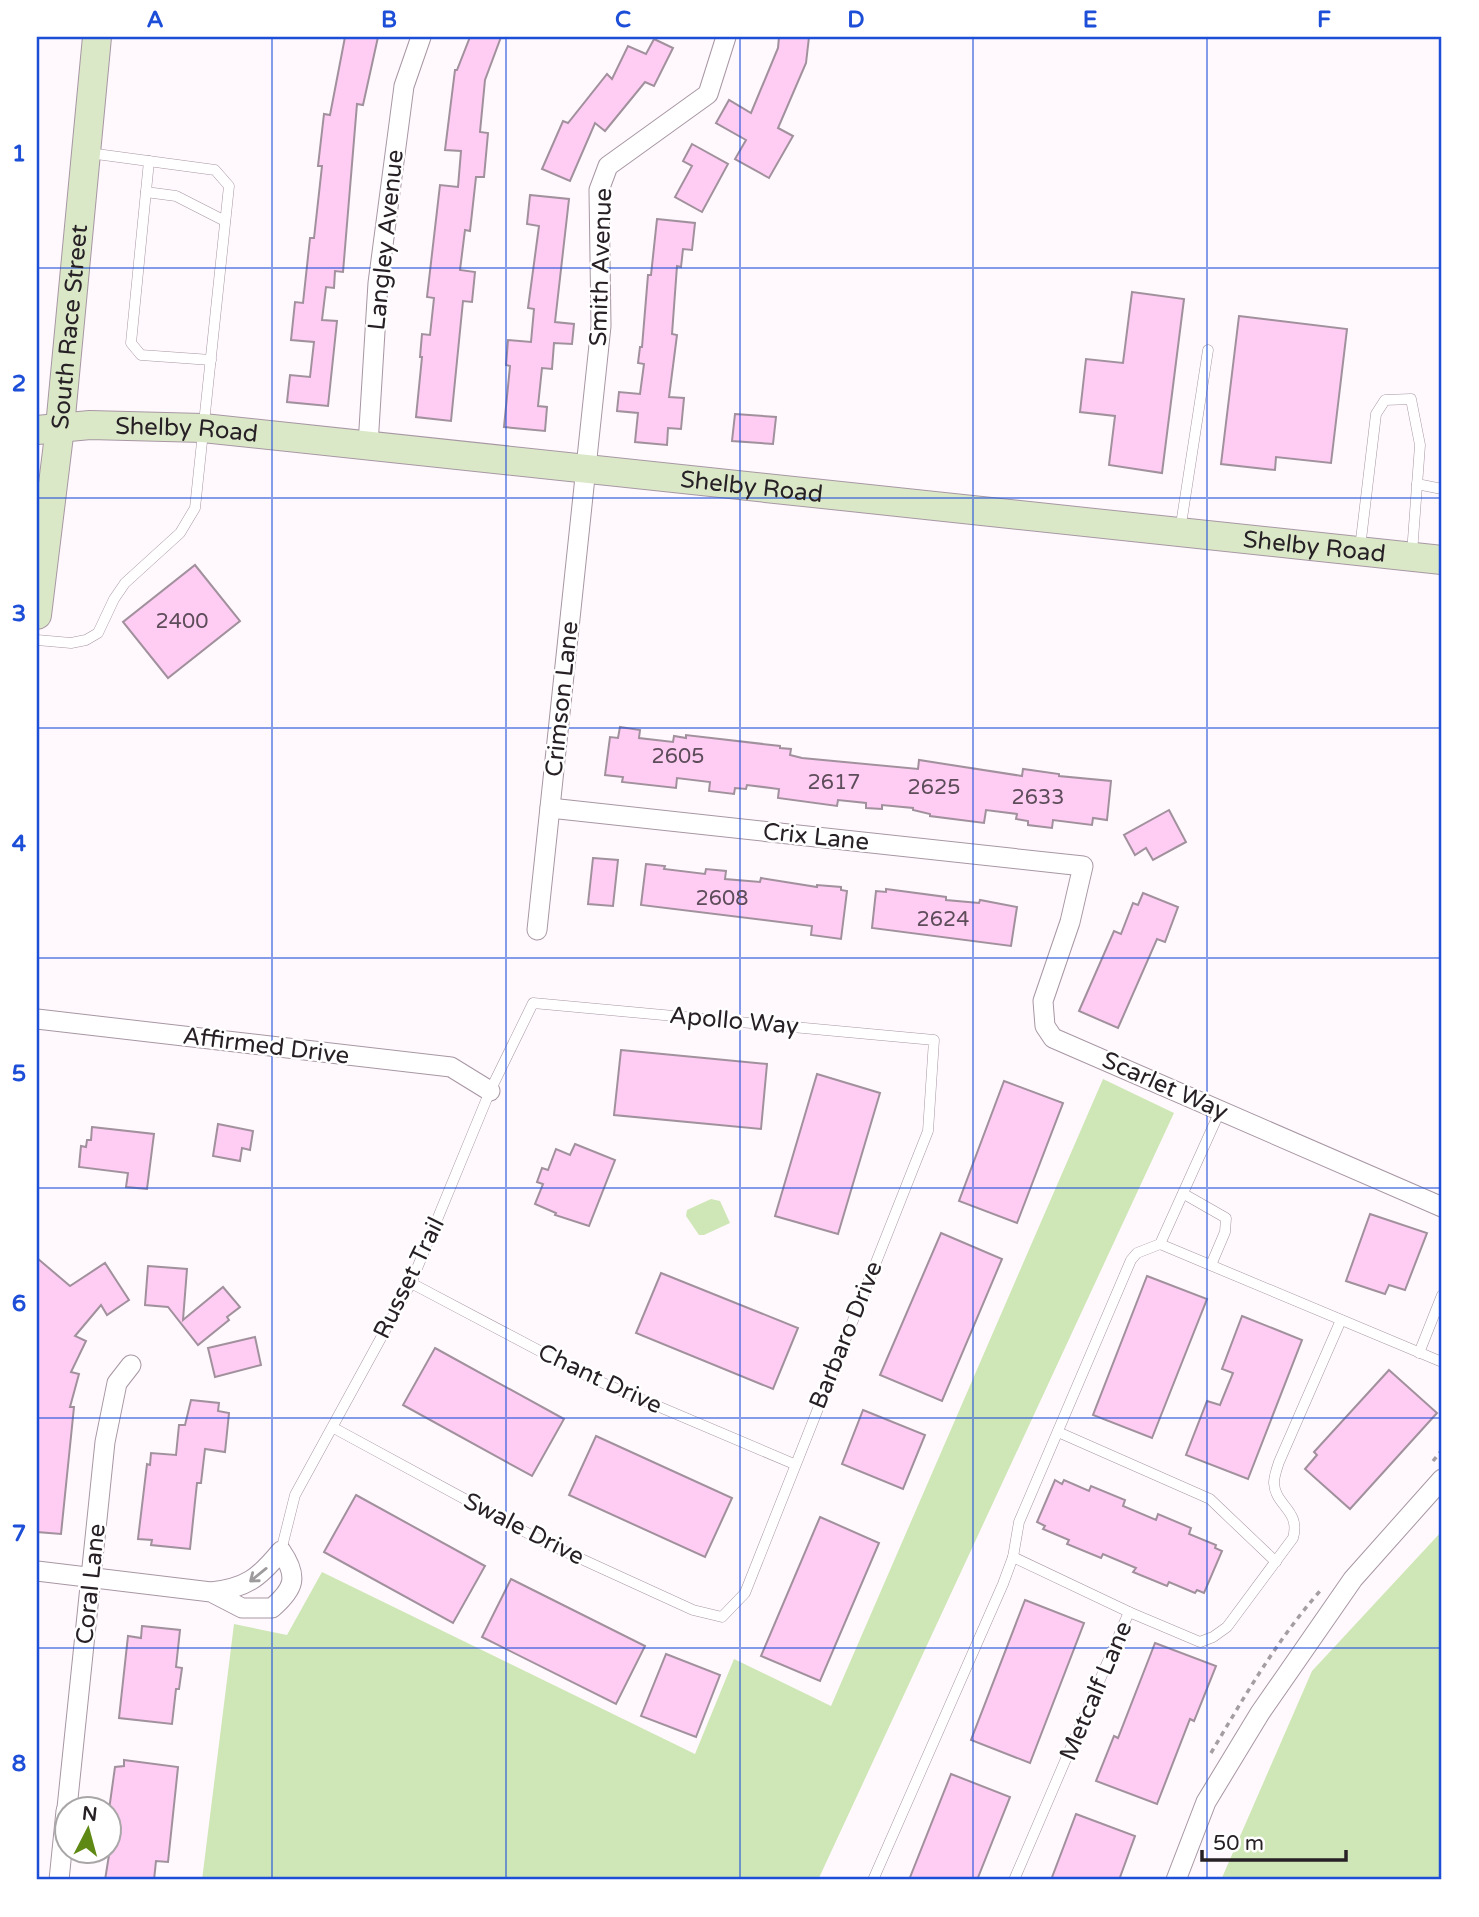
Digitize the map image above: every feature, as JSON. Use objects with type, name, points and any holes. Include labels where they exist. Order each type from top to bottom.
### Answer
[{"type":"main road","name":"South Race Street","points":[[37,615],[49,429],[86,153],[97,37]]},
{"type":"main road","name":"Shelby Road","points":[[49,429],[90,425],[204,428],[1442,560]]},
{"type":"street","name":"Langley Avenue","points":[[368,446],[378,283],[404,86],[421,37]]},
{"type":"street","name":"Smith Avenue","points":[[587,468],[601,326],[599,190],[608,166],[708,94],[726,37]]},
{"type":"street","name":"Crimson Lane","points":[[537,930],[587,468]]},
{"type":"street","name":"Crix Lane","points":[[550,808],[1083,866]]},
{"type":"street","name":"Scarlet Way","points":[[1083,866],[1070,922],[1043,1001],[1045,1026],[1053,1038],[1442,1207]]},
{"type":"street","name":"Affirmed Drive","points":[[37,1019],[451,1068],[490,1091]]},
{"type":"street","name":"Coral Lane","points":[[69,1794],[105,1442],[117,1382],[131,1365]]},
{"type":"street","points":[[1176,1880],[1206,1802],[1260,1713],[1353,1579],[1442,1479]]},
{"type":"street","points":[[37,1571],[211,1592],[231,1590],[252,1581],[281,1551],[293,1578],[288,1594],[272,1608],[242,1608],[211,1592]]},
{"type":"lane","points":[[37,640],[71,643],[98,634],[114,599],[125,583],[180,533],[195,508],[229,186],[215,170],[86,153]]},
{"type":"lane","points":[[149,161],[131,343],[141,355],[211,360]]},
{"type":"lane","points":[[146,192],[176,196],[225,220]]},
{"type":"lane","points":[[1180,532],[1208,350]]},
{"type":"lane","points":[[1360,551],[1376,414],[1385,400],[1411,400],[1420,445],[1411,557]]},
{"type":"lane","points":[[1417,484],[1442,489]]},
{"type":"lane","name":"Apollo Way","points":[[533,1003],[934,1040]]},
{"type":"lane","name":"Russet Trail","points":[[281,1551],[295,1495],[411,1283],[490,1091],[533,1003]]},
{"type":"lane","name":"Barbaro Drive","points":[[722,1617],[745,1593],[928,1131],[934,1040]]},
{"type":"lane","points":[[873,1880],[1003,1584],[1013,1557],[1019,1522],[1131,1260],[1137,1253],[1160,1244],[1220,1111]]},
{"type":"lane","points":[[1184,1194],[1226,1218],[1225,1232],[1211,1265]]},
{"type":"lane","points":[[1160,1244],[1442,1363]]},
{"type":"lane","name":"Chant Drive","points":[[411,1283],[589,1377],[794,1464]]},
{"type":"lane","points":[[1419,1353],[1442,1295]]},
{"type":"lane","name":"Metcalf Lane","points":[[1014,1880],[1129,1612],[1200,1642],[1213,1637],[1227,1627],[1293,1538],[1296,1527],[1291,1513],[1276,1492],[1274,1481],[1279,1462],[1341,1320]]},
{"type":"lane","name":"Swale Drive","points":[[332,1427],[542,1541],[693,1610],[722,1617]]},
{"type":"lane","points":[[1058,1432],[1210,1499],[1276,1562]]},
{"type":"lane","points":[[1013,1557],[1129,1612]]},
{"type":"green space","points":[[1103,1079],[1174,1113],[818,1880],[202,1880],[234,1624],[287,1635],[322,1572],[695,1754],[734,1659],[831,1706]]},
{"type":"green space","points":[[711,1199],[720,1201],[730,1223],[699,1235],[686,1216],[687,1210]]},
{"type":"green space","points":[[1442,1531],[1442,1880],[1221,1880],[1312,1671]]},
{"type":"building","points":[[345,37],[378,37],[363,105],[357,104],[343,272],[335,271],[334,288],[326,287],[322,320],[337,321],[328,406],[287,402],[290,375],[310,377],[314,342],[291,340],[295,302],[303,303],[310,238],[314,238],[322,166],[318,166],[324,114],[330,115]]},
{"type":"building","points":[[470,37],[501,37],[485,80],[480,132],[488,133],[484,177],[476,177],[470,231],[465,230],[460,270],[475,272],[472,302],[463,301],[451,421],[416,417],[422,334],[430,335],[434,298],[427,297],[440,185],[458,187],[461,151],[445,150],[455,70]]},
{"type":"building","points":[[779,37],[809,37],[806,63],[778,128],[793,136],[769,178],[735,159],[746,140],[716,123],[729,100],[751,113],[778,48]]},
{"type":"building","points":[[654,39],[673,48],[654,86],[645,82],[605,131],[595,123],[570,181],[542,169],[563,121],[568,123],[607,74],[612,79],[628,46],[646,54]]},
{"type":"building","points":[[692,144],[728,164],[702,212],[675,197],[692,166],[683,161]]},
{"type":"building","points":[[530,195],[569,199],[555,322],[574,324],[572,344],[554,343],[552,369],[542,368],[538,406],[547,407],[545,431],[504,427],[510,366],[506,365],[508,340],[531,342],[534,309],[528,308],[539,226],[527,224]]},
{"type":"building","points":[[657,219],[695,223],[692,250],[683,249],[681,267],[677,266],[672,334],[677,335],[669,397],[684,398],[681,429],[668,428],[667,445],[635,442],[638,413],[617,411],[619,392],[640,394],[644,364],[638,363]]},
{"type":"building","points":[[1132,292],[1184,299],[1162,473],[1109,465],[1115,416],[1080,412],[1086,359],[1123,363]]},
{"type":"building","points":[[1239,316],[1347,329],[1331,463],[1276,457],[1275,470],[1221,464]]},
{"type":"building","points":[[735,414],[776,417],[773,444],[732,441]]},
{"type":"building","points":[[195,565],[240,621],[168,678],[123,622]]},
{"type":"building","points":[[620,727],[640,730],[639,738],[673,742],[674,736],[686,738],[686,735],[780,746],[791,749],[790,755],[802,758],[918,769],[919,760],[1022,776],[1023,769],[1111,781],[1107,820],[1093,818],[1092,825],[1053,820],[1052,828],[1028,825],[1028,821],[1016,819],[1017,814],[986,810],[984,823],[930,816],[913,808],[882,805],[882,809],[866,808],[866,803],[838,800],[837,806],[778,798],[779,789],[747,785],[746,789],[735,788],[734,794],[709,791],[710,782],[677,778],[676,788],[622,782],[623,777],[605,775],[610,737],[618,738]]},
{"type":"building","points":[[1169,810],[1186,842],[1153,860],[1146,848],[1135,855],[1124,835]]},
{"type":"building","points":[[593,858],[618,860],[613,906],[588,904]]},
{"type":"building","points":[[646,864],[705,874],[706,869],[726,871],[725,879],[760,882],[761,878],[817,887],[841,887],[841,890],[847,891],[841,939],[811,935],[812,926],[641,905]]},
{"type":"building","points":[[886,889],[946,897],[946,900],[979,903],[980,900],[1017,907],[1011,946],[872,928],[876,891],[886,892]]},
{"type":"building","points":[[1143,893],[1178,907],[1165,942],[1157,939],[1118,1028],[1079,1011],[1114,931],[1121,934],[1133,903],[1138,905]]},
{"type":"building","points":[[621,1050],[767,1064],[761,1129],[614,1115]]},
{"type":"building","points":[[817,1074],[880,1093],[838,1234],[775,1216]]},
{"type":"building","points":[[1004,1081],[1063,1103],[1017,1223],[959,1201]]},
{"type":"building","points":[[218,1124],[253,1131],[250,1150],[242,1148],[240,1161],[213,1156]]},
{"type":"building","points":[[92,1127],[154,1134],[147,1189],[126,1187],[128,1173],[79,1167],[81,1146],[86,1147],[87,1140],[91,1140]]},
{"type":"building","points":[[575,1144],[615,1160],[589,1226],[555,1215],[556,1213],[535,1204],[543,1184],[537,1182],[542,1168],[548,1170],[556,1149],[570,1155]]},
{"type":"building","points":[[1370,1214],[1427,1233],[1405,1290],[1389,1285],[1385,1294],[1346,1281]]},
{"type":"building","points":[[941,1233],[1002,1259],[942,1401],[880,1375]]},
{"type":"building","points":[[37,1258],[70,1286],[105,1263],[129,1300],[107,1315],[101,1305],[75,1336],[86,1341],[71,1372],[79,1374],[70,1407],[74,1407],[61,1534],[37,1532]]},
{"type":"building","points":[[148,1266],[187,1269],[183,1320],[223,1287],[240,1307],[227,1317],[229,1320],[198,1345],[168,1307],[145,1305]]},
{"type":"building","points":[[661,1273],[798,1328],[773,1389],[636,1333]]},
{"type":"building","points":[[1147,1276],[1207,1299],[1152,1438],[1093,1415]]},
{"type":"building","points":[[1242,1316],[1302,1340],[1248,1479],[1186,1455],[1207,1401],[1220,1405],[1233,1373],[1222,1369]]},
{"type":"building","points":[[255,1337],[261,1365],[215,1377],[208,1348]]},
{"type":"building","points":[[435,1348],[564,1419],[532,1476],[403,1405]]},
{"type":"building","points":[[1389,1370],[1437,1413],[1350,1509],[1305,1469],[1317,1455],[1314,1452]]},
{"type":"building","points":[[191,1400],[219,1403],[218,1411],[229,1413],[225,1452],[205,1449],[201,1483],[197,1483],[190,1549],[151,1545],[152,1540],[138,1539],[147,1464],[150,1465],[151,1453],[176,1455],[179,1425],[185,1425]]},
{"type":"building","points":[[863,1410],[925,1435],[903,1489],[842,1464]]},
{"type":"building","points":[[596,1436],[732,1498],[705,1557],[569,1495]]},
{"type":"building","points":[[1055,1480],[1062,1484],[1064,1480],[1089,1491],[1091,1486],[1125,1500],[1123,1506],[1156,1520],[1158,1514],[1191,1528],[1189,1534],[1216,1545],[1215,1548],[1222,1551],[1204,1593],[1197,1590],[1195,1593],[1169,1582],[1167,1586],[1133,1572],[1136,1568],[1103,1554],[1101,1558],[1067,1544],[1069,1540],[1043,1529],[1045,1526],[1037,1522]]},
{"type":"building","points":[[356,1495],[485,1566],[453,1623],[324,1552]]},
{"type":"building","points":[[820,1517],[879,1543],[820,1681],[761,1656]]},
{"type":"building","points":[[511,1579],[645,1646],[616,1704],[482,1637]]},
{"type":"building","points":[[1025,1600],[1084,1623],[1030,1763],[971,1740]]},
{"type":"building","points":[[142,1626],[180,1630],[176,1667],[182,1668],[179,1689],[176,1689],[172,1724],[119,1718],[128,1636],[141,1638]]},
{"type":"building","points":[[1155,1643],[1216,1666],[1194,1721],[1190,1719],[1157,1804],[1096,1781],[1114,1736],[1118,1738]]},
{"type":"building","points":[[666,1654],[720,1675],[696,1737],[641,1716]]},
{"type":"building","points":[[124,1760],[178,1767],[168,1862],[156,1861],[154,1880],[105,1880],[108,1864],[122,1864],[122,1794],[111,1794],[115,1767],[124,1766]]},
{"type":"building","points":[[951,1774],[1010,1797],[977,1880],[909,1880]]},
{"type":"building","points":[[1076,1814],[1135,1836],[1119,1880],[1051,1880]]}]
